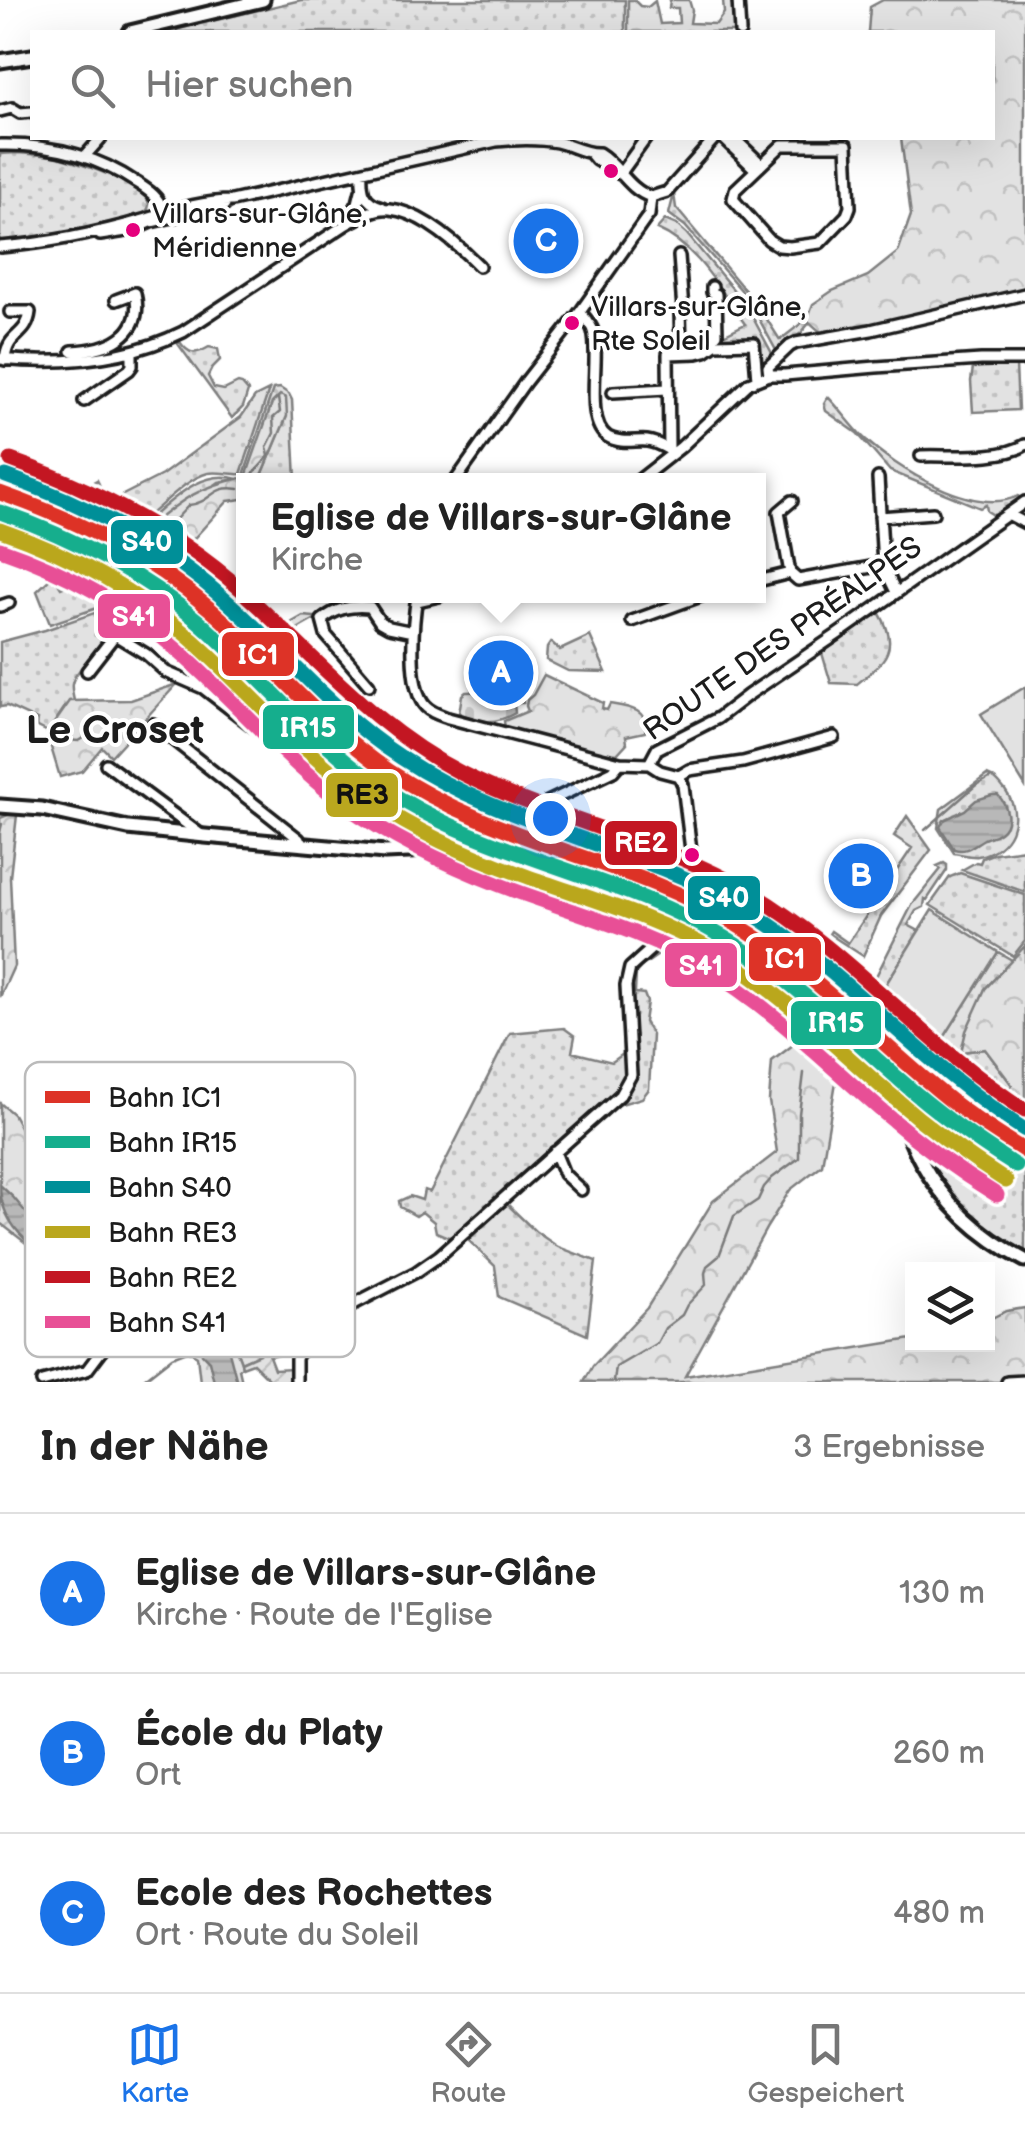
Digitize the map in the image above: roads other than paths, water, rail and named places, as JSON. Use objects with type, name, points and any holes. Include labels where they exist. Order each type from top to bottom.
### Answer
[{"type":"main road","points":[[138,30],[262,0]]},
{"type":"main road","points":[[0,61],[30,56]]},
{"type":"main road","points":[[0,806],[30,807],[128,828],[202,836],[399,852],[484,852],[513,858],[604,890],[658,918]]},
{"type":"main road","points":[[667,911],[676,914],[678,928],[674,933],[663,933],[657,926],[658,918],[667,911]]},
{"type":"main road","points":[[678,928],[748,962],[804,999],[876,1073],[938,1188],[986,1236],[1025,1260]]},
{"type":"street","points":[[738,0],[740,30]]},
{"type":"street","points":[[0,111],[12,108],[20,113],[30,112]]},
{"type":"street","points":[[85,156],[100,140]]},
{"type":"street","points":[[0,247],[122,232],[163,216],[511,140]]},
{"type":"street","points":[[534,140],[591,154],[651,198],[666,192],[717,140]]},
{"type":"street","points":[[619,173],[644,140]]},
{"type":"street","points":[[722,140],[758,167]]},
{"type":"street","points":[[736,140],[758,167]]},
{"type":"street","points":[[0,145],[48,148],[85,156],[145,188],[160,201],[163,216]]},
{"type":"street","points":[[782,145],[847,145],[847,216],[814,246],[779,246],[733,199],[735,190],[758,167],[782,145]]},
{"type":"street","points":[[344,225],[358,203],[362,172]]},
{"type":"street","points":[[362,191],[371,203],[418,219],[460,246],[479,266]]},
{"type":"street","points":[[461,473],[648,215],[651,198]]},
{"type":"street","points":[[10,312],[30,312],[30,317],[27,326],[8,343],[2,360],[32,362],[132,352],[183,332],[344,225],[389,208]]},
{"type":"street","points":[[670,451],[668,348],[682,348],[678,256]]},
{"type":"street","points":[[682,344],[706,344],[717,334],[716,294],[712,287]]},
{"type":"street","points":[[72,351],[90,355],[121,338],[138,306],[135,293],[116,300]]},
{"type":"street","points":[[769,374],[768,367],[796,343],[1025,294]]},
{"type":"street","points":[[580,312],[593,328],[595,408],[600,429],[617,440],[650,441],[670,451]]},
{"type":"street","points":[[668,354],[705,352],[714,344],[754,343],[757,380]]},
{"type":"street","points":[[84,401],[129,370],[132,352]]},
{"type":"street","points":[[646,473],[750,384],[769,374],[1025,360]]},
{"type":"street","points":[[613,392],[667,389]]},
{"type":"street","points":[[921,456],[1000,453],[1025,445]]},
{"type":"street","points":[[878,478],[882,565],[896,592]]},
{"type":"street","points":[[792,501],[779,512],[790,573],[798,580],[882,565]]},
{"type":"street","name":"ROUTE DES PRÉALPES","points":[[510,820],[612,771],[620,762],[649,764],[657,749],[718,718],[1025,502]]},
{"type":"street","points":[[880,517],[933,513]]},
{"type":"street","points":[[1008,514],[1025,522]]},
{"type":"street","points":[[766,579],[790,573]]},
{"type":"street","points":[[416,603],[413,632],[416,688],[426,706],[436,714],[620,762]]},
{"type":"street","points":[[632,621],[682,603]]},
{"type":"street","points":[[110,604],[106,628],[166,672],[203,688],[382,826],[399,852]]},
{"type":"street","points":[[369,685],[326,636],[322,620],[334,610],[370,607],[380,622],[413,632]]},
{"type":"street","points":[[87,671],[115,635]]},
{"type":"street","points":[[154,724],[301,844]]},
{"type":"street","points":[[649,764],[679,776],[689,770],[742,762],[834,737]]},
{"type":"street","points":[[106,764],[202,836]]},
{"type":"street","points":[[676,914],[692,892],[695,877],[679,776]]},
{"type":"street","points":[[466,806],[534,829],[525,814]]},
{"type":"street","points":[[355,1304],[439,1256],[620,1095],[631,1076],[626,991],[630,968],[663,933]]},
{"type":"street","points":[[555,1152],[564,1174],[581,1190]]},
{"type":"street","points":[[42,1382],[88,1370],[98,1357]]},
{"type":"street","points":[[296,1382],[297,1357]]},
{"type":"street","points":[[1007,1382],[1025,1381]]},
{"type":"waterway","points":[[254,473],[269,456],[273,418],[280,412],[278,398]]},
{"type":"waterway","points":[[163,539],[189,505],[217,491],[236,489]]},
{"type":"waterway","points":[[59,744],[84,738],[84,728]]},
{"type":"waterway","points":[[925,830],[975,786],[990,778]]},
{"type":"waterway","points":[[0,832],[2,824]]},
{"type":"waterway","points":[[614,1382],[616,1367],[657,1343],[665,1328],[682,1315],[706,1285],[707,1266],[719,1256],[734,1216],[758,1200],[772,1178],[799,1158],[804,1073]]},
{"type":"waterway","points":[[140,1382],[172,1357]]},
{"type":"rail line","name":"RE2","points":[[11,460],[134,514],[191,550],[236,585]]},
{"type":"rail line","name":"S40","points":[[6,476],[92,512],[173,558],[222,597],[354,722],[442,782],[526,819],[657,866],[740,906],[814,958],[952,1077],[1025,1130]]},
{"type":"rail line","name":"IC1","points":[[0,493],[84,527],[162,572],[210,609],[341,734],[430,796],[517,834],[650,882],[693,901],[764,942],[950,1100],[1025,1151]]},
{"type":"rail line","name":"IR15","points":[[0,512],[79,544],[176,603],[329,747],[418,809],[505,848],[638,896],[747,952],[815,1004],[928,1103],[1016,1166]]},
{"type":"rail line","name":"RE3","points":[[0,530],[76,562],[146,604],[190,638],[321,763],[387,812],[485,861],[670,929],[739,967],[918,1118],[1006,1181]]},
{"type":"rail line","name":"S41","points":[[0,549],[70,578],[136,617],[199,670],[312,778],[380,828],[482,878],[663,945],[730,983],[775,1017],[909,1134],[997,1195]]},
{"type":"rail line","name":"RE2","points":[[254,603],[375,715],[431,756],[498,790],[717,874],[788,917],[955,1058],[1025,1110]]},
{"type":"place","name":"Villars-sur-Glâne, Méridienne","points":[[133,230]]},
{"type":"place","name":"Ecole des Rochettes","points":[[546,241]]},
{"type":"place","name":"Villars-sur-Glâne, Rte Soleil","points":[[572,323]]},
{"type":"place","name":"Eglise de Villars-sur-Glâne","points":[[501,673]]},
{"type":"place","name":"École du Platy","points":[[861,876]]},
{"type":"district","name":"Le Croset","points":[[115,731]]}]
